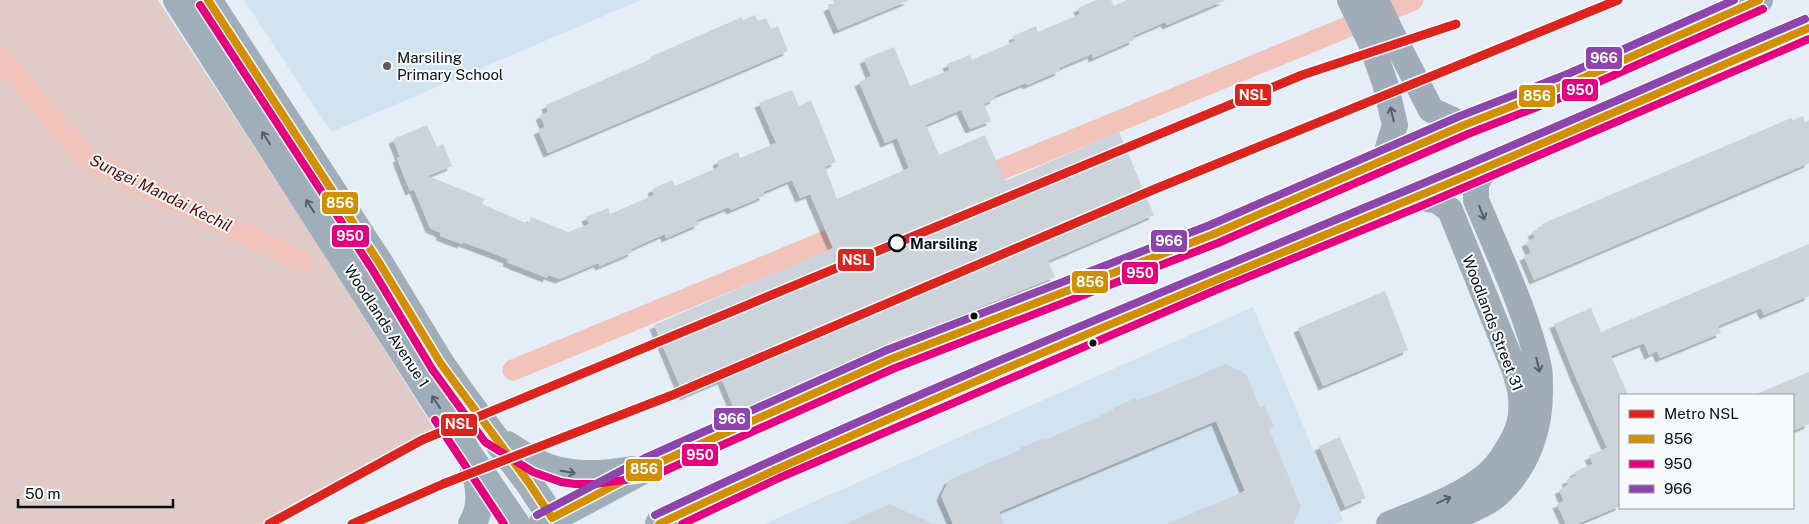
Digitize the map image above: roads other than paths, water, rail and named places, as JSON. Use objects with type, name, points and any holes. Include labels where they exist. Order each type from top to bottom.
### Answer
[{"type":"main road","name":"Woodlands Avenue 1","points":[[177,0],[471,458],[516,524]]},
{"type":"main road","name":"Woodlands Avenue 1","points":[[208,0],[380,264],[441,364],[529,483],[550,522]]},
{"type":"main road","points":[[550,522],[650,467],[891,359],[1214,234],[1464,125],[1574,82],[1759,0]]},
{"type":"main road","points":[[659,524],[686,516],[808,455],[1212,281],[1485,168],[1809,28]]},
{"type":"main road","points":[[493,436],[537,463],[563,472],[594,474],[650,467]]},
{"type":"main road","points":[[471,458],[480,494],[477,512],[472,524]]},
{"type":"street","points":[[1350,0],[1380,37],[1431,110],[1464,125]]},
{"type":"street","points":[[1376,0],[1385,83],[1394,125],[1384,161]]},
{"type":"street","name":"Woodlands Street 31","points":[[1438,524],[1496,497],[1514,476],[1531,448],[1538,421],[1540,369],[1524,318],[1476,200],[1476,184],[1485,168]]},
{"type":"street","name":"Woodlands Street 31","points":[[1389,524],[1452,496],[1480,481],[1493,469],[1506,452],[1518,431],[1521,416],[1522,396],[1515,371],[1450,210],[1438,201],[1417,197]]},
{"type":"waterway","points":[[973,181],[1413,0]]},
{"type":"waterway","name":"Sungei Mandai Kechil","points":[[0,56],[86,159],[302,261]]},
{"type":"waterway","points":[[513,370],[855,229]]},
{"type":"metro line","name":"NSL","points":[[352,524],[443,484],[675,394],[1155,189],[1618,0]]},
{"type":"metro line","name":"NSL","points":[[269,524],[422,440],[1302,75],[1456,24]]},
{"type":"place","name":"Marsiling Primary School","points":[[387,66]]},
{"type":"place","name":"Marsiling","points":[[897,243]]}]
